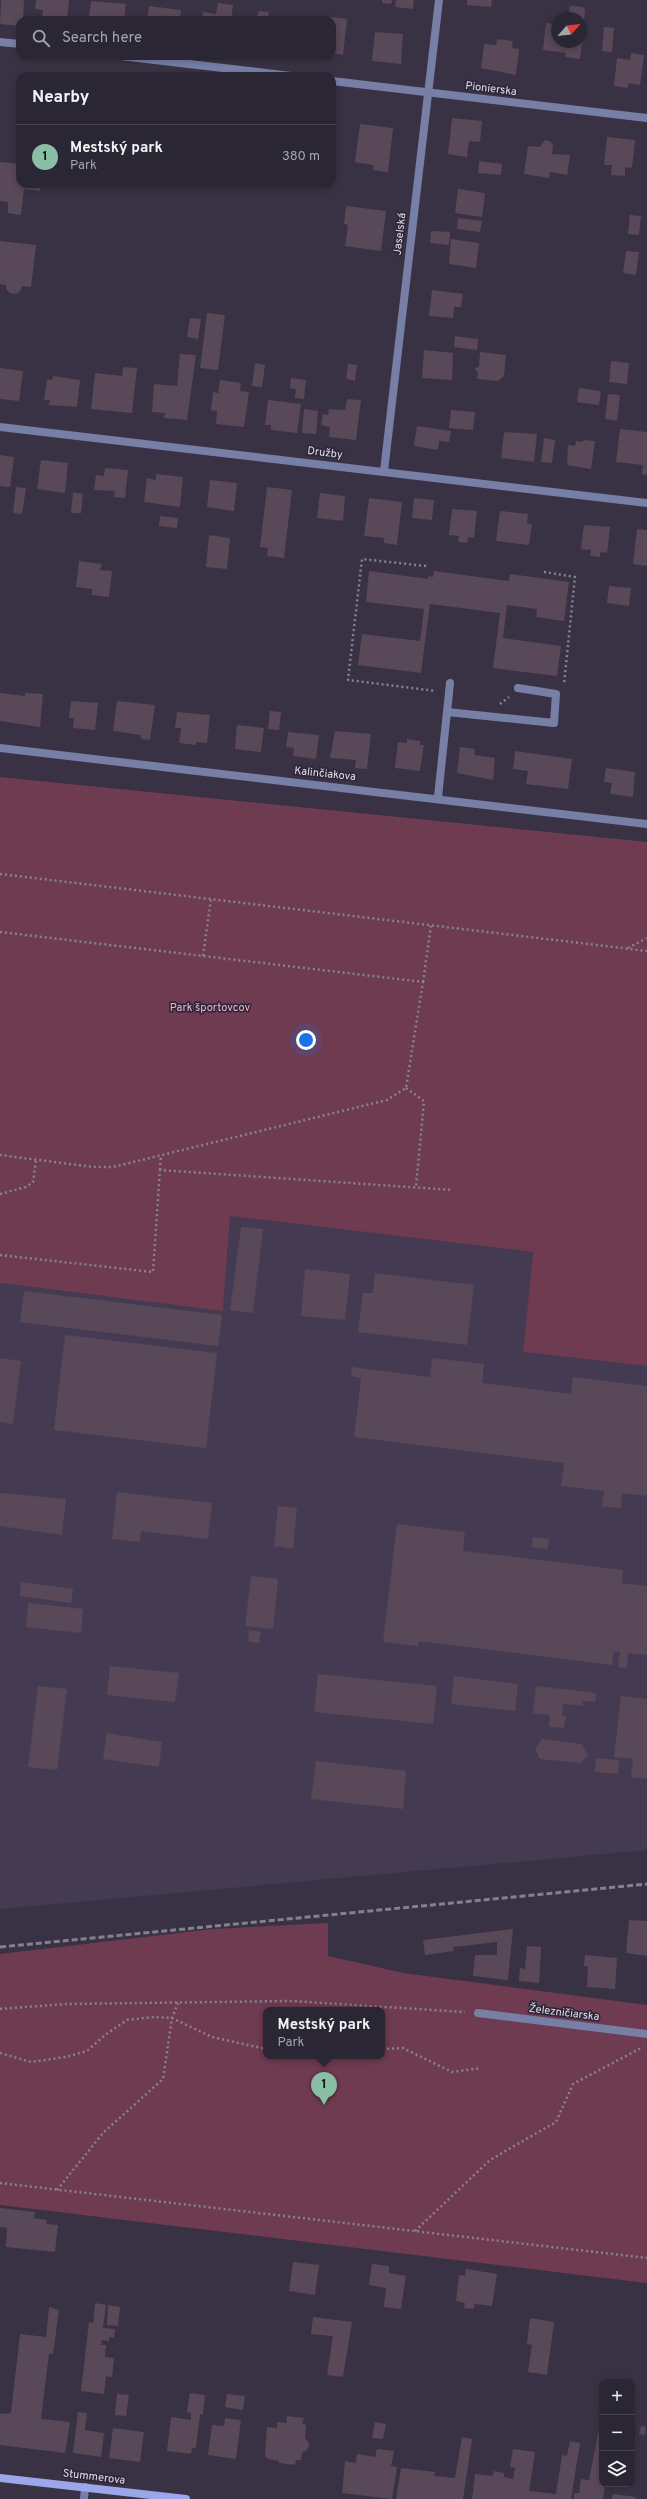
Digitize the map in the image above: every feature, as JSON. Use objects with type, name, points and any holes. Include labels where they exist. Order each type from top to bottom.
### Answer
[{"type":"street","name":"Jaselská","points":[[384,471],[438,0]]},
{"type":"street","points":[[0,42],[16,44]]},
{"type":"street","points":[[155,60],[257,72]]},
{"type":"street","name":"Pionierska","points":[[336,81],[647,118]]},
{"type":"street","name":"Družby","points":[[0,427],[647,502]]},
{"type":"street","points":[[438,797],[450,683]]},
{"type":"street","points":[[447,712],[554,723],[556,694],[518,688]]},
{"type":"street","name":"Kalinčiakova","points":[[0,748],[438,797],[647,824]]},
{"type":"street","name":"Železničiarska","points":[[478,2013],[647,2034]]},
{"type":"street","name":"Stummerova","points":[[0,2478],[186,2499]]},
{"type":"street","points":[[84,2499],[85,2487]]},
{"type":"path","points":[[426,566],[362,559],[348,680],[449,692]]},
{"type":"path","points":[[544,572],[575,577],[564,685],[556,694]]},
{"type":"path","points":[[0,874],[647,951]]},
{"type":"path","points":[[203,956],[211,899]]},
{"type":"path","points":[[0,1156],[93,1167],[113,1167],[387,1100],[406,1088],[431,925]]},
{"type":"path","points":[[0,932],[423,982]]},
{"type":"path","points":[[627,948],[647,938]]},
{"type":"path","points":[[406,1088],[424,1101],[416,1187]]},
{"type":"path","points":[[0,1255],[153,1272],[162,1155]]},
{"type":"path","points":[[0,1194],[26,1187],[33,1182],[36,1160]]},
{"type":"path","points":[[160,1170],[453,1190]]},
{"type":"path","points":[[0,2009],[65,2004],[291,2001],[384,2007]]},
{"type":"path","points":[[57,2190],[104,2132],[164,2079],[172,2018],[178,2003]]},
{"type":"path","points":[[385,2007],[478,2013]]},
{"type":"path","points":[[0,2052],[31,2062],[66,2058],[87,2052],[105,2035],[127,2020],[153,2017],[172,2018],[212,2037],[263,2048]]},
{"type":"path","points":[[414,2232],[490,2160],[556,2122],[573,2084],[647,2045]]},
{"type":"path","points":[[385,2049],[403,2048],[452,2072],[481,2068]]},
{"type":"path","points":[[0,2183],[647,2258]]},
{"type":"shaded area","points":[[230,1216],[533,1252],[523,1352],[647,1366],[647,1850],[0,1909],[0,1283],[223,1311]]},
{"type":"green space","name":"Park športovcov","points":[[0,777],[647,842],[647,1366],[523,1352],[533,1252],[230,1216],[223,1311],[0,1283]]},
{"type":"green space","points":[[328,1923],[328,1956],[403,1973],[647,2005],[647,2283],[0,2205],[0,1954],[213,1929]]},
{"type":"building","points":[[1,0],[24,0],[23,16],[16,16],[16,26],[0,24]]},
{"type":"building","points":[[36,0],[69,0],[67,16],[42,16],[43,10],[35,9]]},
{"type":"building","points":[[382,0],[392,0],[391,4],[382,3]]},
{"type":"building","points":[[396,0],[414,0],[413,9],[395,7]]},
{"type":"building","points":[[467,0],[492,0],[491,7],[467,5]]},
{"type":"building","points":[[91,1],[126,4],[124,16],[89,16]]},
{"type":"building","points":[[218,3],[233,5],[232,16],[202,16],[203,12],[216,14]]},
{"type":"building","points":[[149,6],[181,10],[180,16],[148,16]]},
{"type":"building","points":[[570,6],[583,7],[585,10],[585,12],[569,12]]},
{"type":"building","points":[[259,11],[269,12],[268,16],[257,16]]},
{"type":"building","points":[[336,18],[347,19],[343,55],[336,54]]},
{"type":"building","points":[[546,23],[551,24],[551,48],[581,48],[580,59],[565,57],[566,53],[543,50]]},
{"type":"building","points":[[604,27],[614,28],[612,52],[602,51]]},
{"type":"building","points":[[375,32],[403,34],[401,64],[372,61]]},
{"type":"building","points":[[497,39],[513,41],[512,48],[519,49],[516,75],[481,68],[484,44],[496,45]]},
{"type":"building","points":[[631,53],[644,55],[640,85],[628,83],[628,88],[614,86],[617,58],[630,60]]},
{"type":"building","points":[[452,118],[482,121],[480,142],[469,141],[467,157],[448,154]]},
{"type":"building","points":[[360,124],[393,128],[388,172],[373,170],[373,165],[355,162]]},
{"type":"building","points":[[607,137],[635,140],[632,168],[625,167],[625,176],[611,175],[612,165],[604,165]]},
{"type":"building","points":[[545,140],[550,141],[553,145],[552,154],[570,155],[567,175],[550,172],[549,178],[524,174],[528,146],[540,147]]},
{"type":"building","points":[[479,161],[502,164],[501,175],[478,173]]},
{"type":"building","points":[[0,162],[16,164],[16,188],[40,188],[40,191],[24,189],[21,215],[8,213],[8,202],[0,201]]},
{"type":"building","points":[[458,189],[485,193],[482,217],[455,213]]},
{"type":"building","points":[[346,206],[386,211],[381,251],[345,246],[348,225],[344,224]]},
{"type":"building","points":[[630,215],[641,216],[639,235],[628,234]]},
{"type":"building","points":[[458,218],[482,221],[480,232],[457,229]]},
{"type":"building","points":[[431,231],[450,232],[449,245],[430,243]]},
{"type":"building","points":[[451,239],[479,243],[476,268],[449,264]]},
{"type":"building","points":[[0,241],[36,245],[31,287],[22,286],[21,290],[16,294],[10,293],[6,289],[6,285],[0,284]]},
{"type":"building","points":[[626,251],[639,252],[636,275],[623,273]]},
{"type":"building","points":[[432,290],[463,294],[461,307],[454,307],[453,318],[429,316]]},
{"type":"building","points":[[207,313],[225,315],[218,370],[200,368]]},
{"type":"building","points":[[190,318],[201,319],[198,339],[187,337]]},
{"type":"building","points":[[455,336],[478,339],[477,350],[454,347]]},
{"type":"building","points":[[424,350],[453,353],[452,380],[422,378]]},
{"type":"building","points":[[480,352],[506,355],[504,376],[498,381],[477,379],[478,373],[475,369],[479,366]]},
{"type":"building","points":[[180,354],[196,355],[187,420],[164,418],[165,413],[152,412],[154,384],[177,386]]},
{"type":"building","points":[[611,361],[629,363],[627,384],[609,382]]},
{"type":"building","points":[[255,363],[265,365],[262,387],[252,386]]},
{"type":"building","points":[[348,364],[357,365],[355,381],[346,379]]},
{"type":"building","points":[[123,367],[137,368],[132,413],[91,409],[95,373],[122,376]]},
{"type":"building","points":[[0,368],[23,371],[19,401],[0,399]]},
{"type":"building","points":[[53,376],[80,380],[77,407],[49,405],[50,400],[44,400],[47,379],[52,380]]},
{"type":"building","points":[[291,378],[306,380],[304,399],[295,398],[296,389],[290,388]]},
{"type":"building","points":[[220,380],[241,383],[240,391],[249,392],[244,427],[216,424],[217,411],[211,410],[213,392],[218,393]]},
{"type":"building","points":[[579,388],[601,391],[599,405],[577,402]]},
{"type":"building","points":[[608,394],[620,395],[617,421],[605,419]]},
{"type":"building","points":[[347,399],[361,400],[356,440],[329,437],[330,427],[321,425],[323,414],[328,415],[329,409],[345,410]]},
{"type":"building","points":[[268,400],[301,404],[297,433],[271,430],[271,425],[265,425]]},
{"type":"building","points":[[304,409],[318,411],[316,434],[302,433]]},
{"type":"building","points":[[451,410],[475,412],[473,430],[449,428]]},
{"type":"building","points":[[417,426],[451,431],[449,442],[439,441],[438,450],[414,446]]},
{"type":"building","points":[[620,429],[647,432],[647,475],[642,474],[643,465],[616,462]]},
{"type":"building","points":[[504,432],[537,434],[534,462],[501,458]]},
{"type":"building","points":[[544,438],[555,440],[552,463],[541,462]]},
{"type":"building","points":[[583,440],[595,441],[591,469],[567,465],[568,445],[575,446],[576,441],[583,442]]},
{"type":"building","points":[[0,455],[14,457],[10,487],[0,486]]},
{"type":"building","points":[[41,460],[68,463],[65,493],[37,489]]},
{"type":"building","points":[[105,468],[128,470],[125,498],[114,497],[115,491],[94,490],[96,475],[104,476]]},
{"type":"building","points":[[156,474],[183,477],[180,507],[144,502],[147,478],[156,480]]},
{"type":"building","points":[[210,480],[237,483],[234,511],[207,507]]},
{"type":"building","points":[[16,487],[26,488],[22,514],[13,513]]},
{"type":"building","points":[[267,487],[292,490],[284,558],[267,556],[268,548],[260,547]]},
{"type":"building","points":[[73,492],[83,494],[81,513],[71,513]]},
{"type":"building","points":[[320,493],[345,496],[343,521],[317,518]]},
{"type":"building","points":[[369,498],[402,502],[397,545],[384,543],[384,538],[364,536]]},
{"type":"building","points":[[414,498],[434,500],[432,520],[412,518]]},
{"type":"building","points":[[452,509],[477,511],[474,538],[468,537],[467,543],[458,542],[459,536],[449,535]]},
{"type":"building","points":[[500,511],[528,514],[527,524],[532,524],[529,545],[496,541]]},
{"type":"building","points":[[160,516],[178,518],[177,528],[159,526]]},
{"type":"building","points":[[584,525],[610,527],[607,553],[600,552],[600,557],[590,556],[591,550],[581,549]]},
{"type":"building","points":[[637,529],[647,530],[647,566],[633,564]]},
{"type":"building","points":[[209,535],[230,538],[227,569],[206,567]]},
{"type":"building","points":[[79,561],[102,564],[100,570],[112,571],[109,597],[92,595],[92,589],[76,587]]},
{"type":"building","points":[[369,571],[428,579],[428,576],[433,577],[434,571],[509,581],[510,574],[569,582],[564,621],[536,617],[537,609],[507,605],[503,638],[561,646],[557,676],[493,668],[500,613],[430,604],[421,673],[358,665],[362,634],[420,641],[424,609],[366,602]]},
{"type":"building","points":[[609,586],[631,588],[629,606],[607,603]]},
{"type":"building","points":[[0,693],[25,696],[25,693],[43,694],[40,727],[0,721]]},
{"type":"building","points":[[71,701],[98,703],[95,730],[73,728],[74,718],[69,718]]},
{"type":"building","points":[[117,701],[155,705],[150,740],[141,739],[141,735],[113,731]]},
{"type":"building","points":[[270,711],[281,712],[279,730],[268,729]]},
{"type":"building","points":[[177,712],[210,715],[207,743],[196,742],[196,745],[179,743],[181,728],[175,728]]},
{"type":"building","points":[[237,725],[264,728],[261,752],[235,749]]},
{"type":"building","points":[[335,731],[371,734],[367,769],[355,768],[356,760],[330,758]]},
{"type":"building","points":[[288,732],[319,735],[316,759],[293,756],[294,748],[286,747]]},
{"type":"building","points":[[407,739],[420,741],[420,745],[424,745],[420,771],[395,768],[398,742],[407,743]]},
{"type":"building","points":[[460,747],[475,749],[474,755],[495,758],[493,780],[457,773]]},
{"type":"building","points":[[515,751],[572,759],[568,789],[526,784],[528,771],[513,769]]},
{"type":"building","points":[[606,768],[635,772],[633,797],[610,794],[612,783],[604,782]]},
{"type":"building","points":[[241,1227],[263,1229],[253,1313],[230,1310]]},
{"type":"building","points":[[305,1269],[350,1274],[345,1320],[301,1316]]},
{"type":"building","points":[[375,1273],[474,1285],[467,1345],[358,1332],[363,1293],[373,1293]]},
{"type":"building","points":[[24,1291],[222,1315],[218,1346],[20,1322]]},
{"type":"building","points":[[65,1335],[217,1353],[206,1448],[54,1430]]},
{"type":"building","points":[[0,1358],[21,1361],[13,1424],[0,1422]]},
{"type":"building","points":[[432,1358],[484,1364],[482,1383],[571,1394],[573,1377],[647,1386],[647,1496],[622,1493],[621,1508],[602,1506],[604,1491],[561,1486],[564,1463],[354,1437],[361,1378],[351,1376],[352,1367],[430,1377]]},
{"type":"building","points":[[117,1492],[212,1503],[208,1539],[141,1531],[140,1542],[112,1539]]},
{"type":"building","points":[[0,1493],[66,1499],[62,1535],[0,1526]]},
{"type":"building","points":[[278,1506],[297,1508],[293,1549],[274,1546]]},
{"type":"building","points":[[397,1524],[465,1532],[463,1551],[623,1570],[622,1583],[647,1586],[647,1655],[628,1653],[627,1668],[618,1667],[620,1652],[614,1651],[612,1665],[419,1641],[418,1646],[383,1642]]},
{"type":"building","points":[[533,1537],[549,1539],[548,1549],[531,1547]]},
{"type":"building","points":[[251,1576],[278,1579],[273,1629],[245,1626]]},
{"type":"building","points":[[21,1582],[73,1589],[71,1603],[20,1596]]},
{"type":"building","points":[[28,1603],[83,1609],[81,1633],[26,1627]]},
{"type":"building","points":[[249,1630],[261,1632],[259,1643],[248,1641]]},
{"type":"building","points":[[110,1666],[179,1673],[175,1702],[107,1695]]},
{"type":"building","points":[[318,1674],[437,1686],[433,1724],[314,1712]]},
{"type":"building","points":[[454,1676],[518,1684],[515,1711],[451,1704]]},
{"type":"building","points":[[38,1686],[67,1689],[57,1770],[28,1767]]},
{"type":"building","points":[[536,1686],[596,1693],[595,1702],[583,1701],[583,1706],[563,1704],[562,1716],[566,1716],[564,1728],[549,1727],[550,1715],[533,1713]]},
{"type":"building","points":[[621,1696],[647,1699],[647,1779],[631,1777],[633,1759],[614,1757]]},
{"type":"building","points":[[107,1733],[162,1742],[159,1767],[103,1759]]},
{"type":"building","points":[[542,1739],[582,1744],[588,1755],[580,1763],[540,1759],[535,1749]]},
{"type":"building","points":[[596,1758],[619,1760],[618,1774],[595,1772]]},
{"type":"building","points":[[316,1761],[406,1771],[403,1809],[311,1799]]},
{"type":"building","points":[[629,1920],[647,1921],[647,1956],[626,1953]]},
{"type":"building","points":[[513,1929],[508,1980],[473,1976],[475,1955],[497,1955],[497,1942],[453,1947],[454,1951],[425,1955],[423,1940]]},
{"type":"building","points":[[527,1946],[541,1947],[539,1983],[519,1981],[520,1968],[525,1969]]},
{"type":"building","points":[[585,1955],[617,1958],[615,1989],[587,1987],[588,1967],[584,1966]]},
{"type":"building","points":[[0,2208],[35,2212],[34,2218],[47,2220],[46,2224],[58,2225],[55,2252],[6,2247],[7,2228],[0,2227]]},
{"type":"building","points":[[293,2262],[319,2265],[315,2295],[289,2291]]},
{"type":"building","points":[[372,2264],[389,2266],[389,2273],[406,2276],[401,2309],[384,2307],[386,2288],[369,2285]]},
{"type":"building","points":[[466,2269],[497,2274],[492,2306],[475,2304],[473,2309],[464,2308],[465,2303],[456,2301],[459,2275],[465,2276]]},
{"type":"building","points":[[95,2303],[106,2305],[103,2328],[115,2329],[114,2338],[109,2337],[109,2341],[102,2340],[101,2345],[106,2345],[105,2357],[114,2358],[112,2377],[106,2376],[104,2394],[81,2391],[89,2322],[93,2323]]},
{"type":"building","points":[[108,2305],[120,2307],[118,2326],[107,2325]]},
{"type":"building","points":[[49,2307],[59,2310],[53,2354],[49,2353],[41,2419],[70,2422],[65,2453],[0,2445],[0,2414],[11,2413],[20,2334],[46,2337]]},
{"type":"building","points":[[313,2317],[352,2322],[343,2377],[327,2375],[333,2336],[311,2334]]},
{"type":"building","points":[[530,2318],[554,2322],[547,2375],[528,2372],[532,2345],[527,2344]]},
{"type":"building","points":[[190,2393],[205,2395],[203,2414],[200,2414],[196,2448],[192,2448],[191,2454],[167,2451],[171,2417],[191,2420],[191,2413],[187,2412]]},
{"type":"building","points":[[117,2394],[129,2395],[126,2416],[115,2415]]},
{"type":"building","points":[[227,2394],[245,2396],[243,2410],[225,2407]]},
{"type":"building","points":[[78,2412],[87,2413],[85,2430],[104,2433],[101,2457],[73,2453]]},
{"type":"building","points":[[287,2416],[304,2418],[302,2424],[306,2425],[305,2438],[309,2443],[308,2449],[302,2453],[301,2460],[296,2460],[295,2465],[279,2463],[279,2461],[268,2459],[265,2456],[267,2427],[277,2428],[277,2422],[286,2423]]},
{"type":"building","points":[[225,2418],[241,2420],[236,2459],[208,2455],[212,2425],[224,2426]]},
{"type":"building","points":[[375,2422],[386,2424],[383,2439],[372,2438]]},
{"type":"building","points":[[641,2426],[646,2427],[645,2435],[639,2434]]},
{"type":"building","points":[[113,2428],[144,2432],[140,2462],[109,2458]]},
{"type":"building","points":[[599,2429],[599,2487],[605,2487],[603,2499],[574,2499],[574,2493],[579,2493],[581,2479],[589,2480]]},
{"type":"building","points":[[462,2437],[472,2439],[463,2499],[396,2499],[401,2468],[435,2472],[434,2476],[455,2478]]},
{"type":"building","points":[[570,2441],[580,2443],[571,2499],[472,2499],[475,2474],[493,2476],[494,2471],[504,2473],[504,2477],[513,2479],[515,2468],[510,2467],[513,2449],[535,2452],[529,2491],[556,2494],[562,2455],[567,2456]]},
{"type":"building","points":[[377,2449],[394,2451],[391,2466],[397,2467],[392,2499],[342,2493],[345,2461],[356,2463],[357,2454],[375,2457]]},
{"type":"building","points":[[613,2494],[636,2497],[635,2499],[612,2499]]},
{"type":"railway","points":[[0,1947],[647,1884]]},
{"type":"place","name":"Mestský park","points":[[324,2105]]}]
